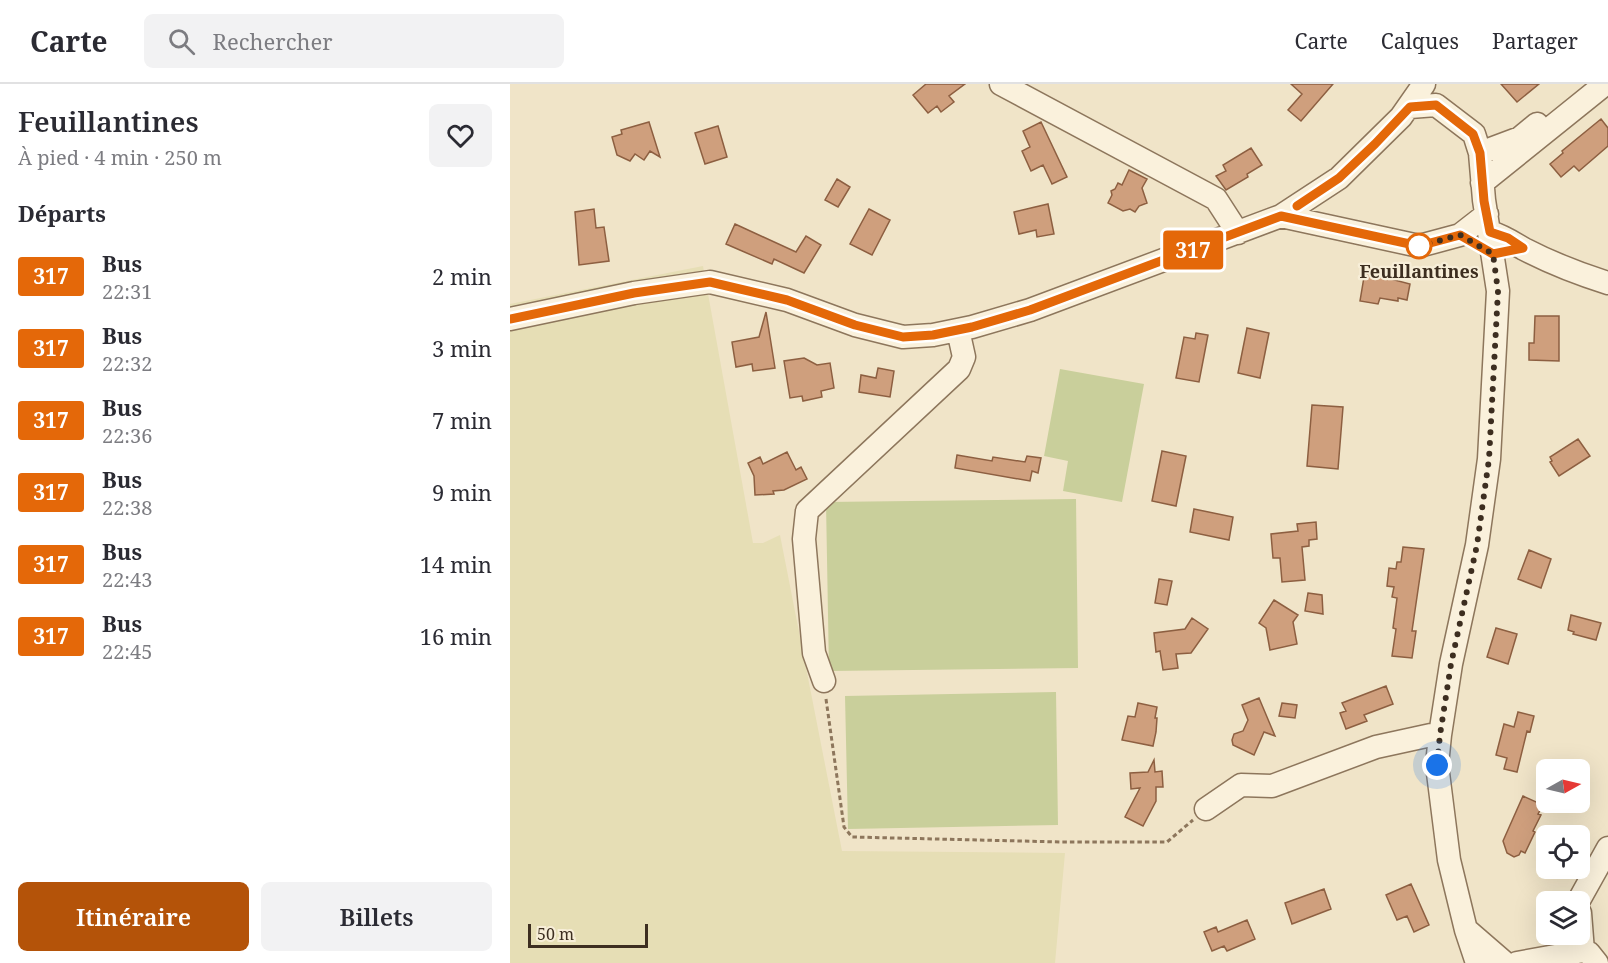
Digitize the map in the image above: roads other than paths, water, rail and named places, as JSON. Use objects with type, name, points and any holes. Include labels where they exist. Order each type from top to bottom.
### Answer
[{"type":"street","points":[[1001,84],[1216,199],[1238,233]]},
{"type":"street","points":[[510,318],[634,293],[710,282],[787,300],[855,325],[903,337],[933,335],[958,330],[1030,310],[1281,216],[1339,178],[1410,107],[1424,84],[1436,105],[1477,144],[1498,291],[1489,459],[1477,545],[1451,664],[1437,765],[1449,860],[1466,930],[1477,963]]},
{"type":"street","points":[[1477,144],[1502,144],[1520,138],[1584,84]]},
{"type":"street","points":[[1482,183],[1605,84]]},
{"type":"street","points":[[1410,107],[1436,105]]},
{"type":"street","points":[[1313,196],[1322,225]]},
{"type":"street","points":[[1281,216],[1419,246],[1460,235],[1490,233],[1575,273],[1608,283]]},
{"type":"street","points":[[1460,235],[1490,233]]},
{"type":"street","points":[[824,681],[814,653],[804,539],[807,511],[959,369],[964,357],[958,330]]},
{"type":"street","points":[[1206,809],[1241,785],[1272,786],[1376,747],[1440,735]]},
{"type":"street","points":[[1586,891],[1608,848]]},
{"type":"street","points":[[1466,930],[1505,963]]},
{"type":"street","points":[[1548,957],[1554,945]]},
{"type":"street","points":[[1517,963],[1548,957],[1590,957]]},
{"type":"place","name":"Feuillantines","points":[[1419,246]]}]
